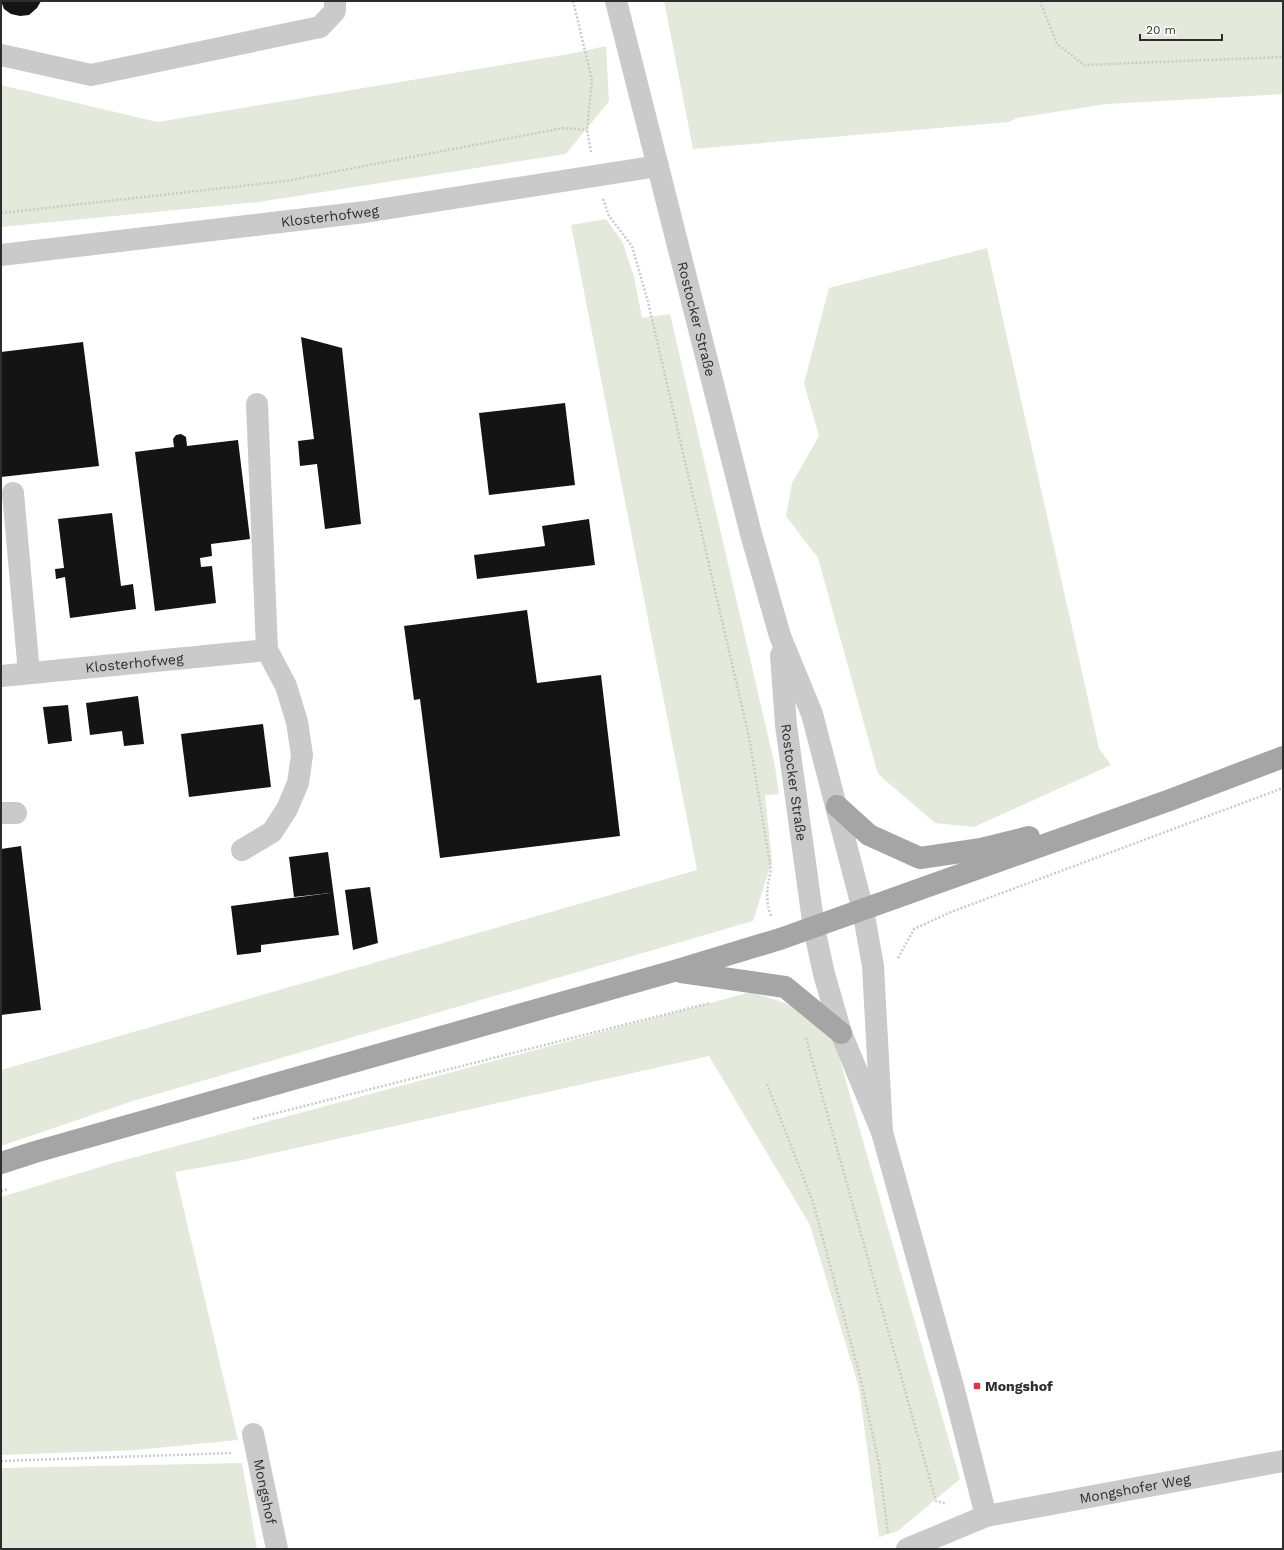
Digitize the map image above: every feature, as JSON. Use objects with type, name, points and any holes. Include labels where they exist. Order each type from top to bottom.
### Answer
[{"type":"main road","points":[[1,1163],[51,1147],[674,971],[780,939],[1170,800],[1283,757]]},
{"type":"main road","points":[[837,806],[869,835],[920,858],[981,850],[1170,800]]},
{"type":"main road","points":[[674,971],[785,987],[841,1033]]},
{"type":"street","points":[[1,55],[91,75],[320,27],[335,11],[335,1]]},
{"type":"street","name":"Rostocker Straße","points":[[616,1],[751,534],[780,636],[812,714],[863,910],[873,966],[882,1132]]},
{"type":"street","name":"Klosterhofweg","points":[[1,255],[365,212],[658,166]]},
{"type":"street","points":[[242,850],[272,832],[287,809],[298,784],[302,755],[297,722],[286,686],[267,650],[257,404]]},
{"type":"street","points":[[13,493],[29,673]]},
{"type":"street","name":"Rostocker Straße","points":[[780,636],[786,726],[814,928],[824,974],[841,1033],[882,1132]]},
{"type":"street","name":"Klosterhofweg","points":[[1,676],[267,650]]},
{"type":"street","points":[[882,1132],[954,1390],[986,1516],[907,1549]]},
{"type":"street","name":"Mongshof","points":[[255,1443],[276,1549]]},
{"type":"street","name":"Mongshofer Weg","points":[[986,1516],[1283,1461]]},
{"type":"path","points":[[573,1],[592,80],[586,130],[596,176],[609,216],[632,246],[648,302],[749,737],[771,870],[767,889],[768,909],[780,939]]},
{"type":"path","points":[[1040,1],[1057,44],[1084,65],[1283,57]]},
{"type":"path","points":[[1,213],[286,181],[563,128],[586,130]]},
{"type":"path","points":[[873,966],[896,962],[914,929],[951,912],[1283,788]]},
{"type":"path","points":[[252,1119],[712,1002]]},
{"type":"path","points":[[805,1035],[936,1501],[986,1516]]},
{"type":"path","points":[[767,1084],[813,1202],[855,1358],[879,1464],[888,1534]]},
{"type":"path","points":[[1,1191],[9,1189]]},
{"type":"path","points":[[1,1461],[255,1443]]},
{"type":"green space","points":[[664,1],[1283,1],[1283,94],[1107,104],[1017,118],[1009,122],[693,149]]},
{"type":"green space","points":[[606,46],[609,101],[566,154],[259,202],[1,227],[1,85],[157,122],[569,54]]},
{"type":"green space","points":[[606,219],[623,243],[634,277],[642,318],[670,314],[775,766],[779,794],[765,795],[772,861],[753,921],[133,1101],[1,1146],[1,1070],[697,870],[571,225]]},
{"type":"green space","points":[[987,248],[1099,748],[1111,765],[974,827],[935,823],[878,774],[818,558],[786,516],[792,483],[819,436],[804,383],[829,288]]},
{"type":"green space","points":[[751,992],[794,1006],[835,1043],[960,1479],[898,1531],[879,1537],[859,1388],[810,1225],[709,1056],[238,1161],[175,1172],[238,1440],[136,1450],[1,1455],[1,1197],[113,1163]]},
{"type":"green space","points":[[242,1463],[257,1549],[1,1549],[1,1468]]},
{"type":"building","points":[[1,1],[41,1],[37,8],[29,15],[20,16],[11,14],[4,9]]},
{"type":"building","points":[[301,337],[342,348],[361,524],[325,529],[317,464],[300,466],[298,441],[314,439]]},
{"type":"building","points":[[83,342],[99,466],[1,477],[1,352]]},
{"type":"building","points":[[565,403],[575,485],[489,495],[479,413]]},
{"type":"building","points":[[181,434],[186,437],[187,446],[238,440],[250,539],[211,544],[212,556],[200,558],[201,567],[212,566],[216,603],[155,611],[135,452],[174,447],[173,439],[176,435]]},
{"type":"building","points":[[112,513],[121,586],[133,584],[136,609],[70,618],[65,577],[56,579],[55,569],[64,568],[58,519]]},
{"type":"building","points":[[589,519],[595,565],[477,579],[474,555],[545,546],[542,526]]},
{"type":"building","points":[[527,610],[537,683],[601,675],[620,836],[440,858],[420,699],[414,700],[404,626]]},
{"type":"building","points":[[138,696],[144,744],[124,746],[122,731],[90,735],[86,703]]},
{"type":"building","points":[[68,705],[72,741],[48,744],[43,707]]},
{"type":"building","points":[[263,724],[271,787],[189,797],[181,734]]},
{"type":"building","points":[[21,846],[41,1010],[1,1015],[1,849]]},
{"type":"building","points":[[328,852],[339,935],[261,945],[261,952],[237,955],[231,906],[330,893],[294,897],[289,857]]},
{"type":"building","points":[[370,887],[378,943],[353,950],[345,890]]},
{"type":"place","name":"Mongshof","points":[[977,1386]]}]
